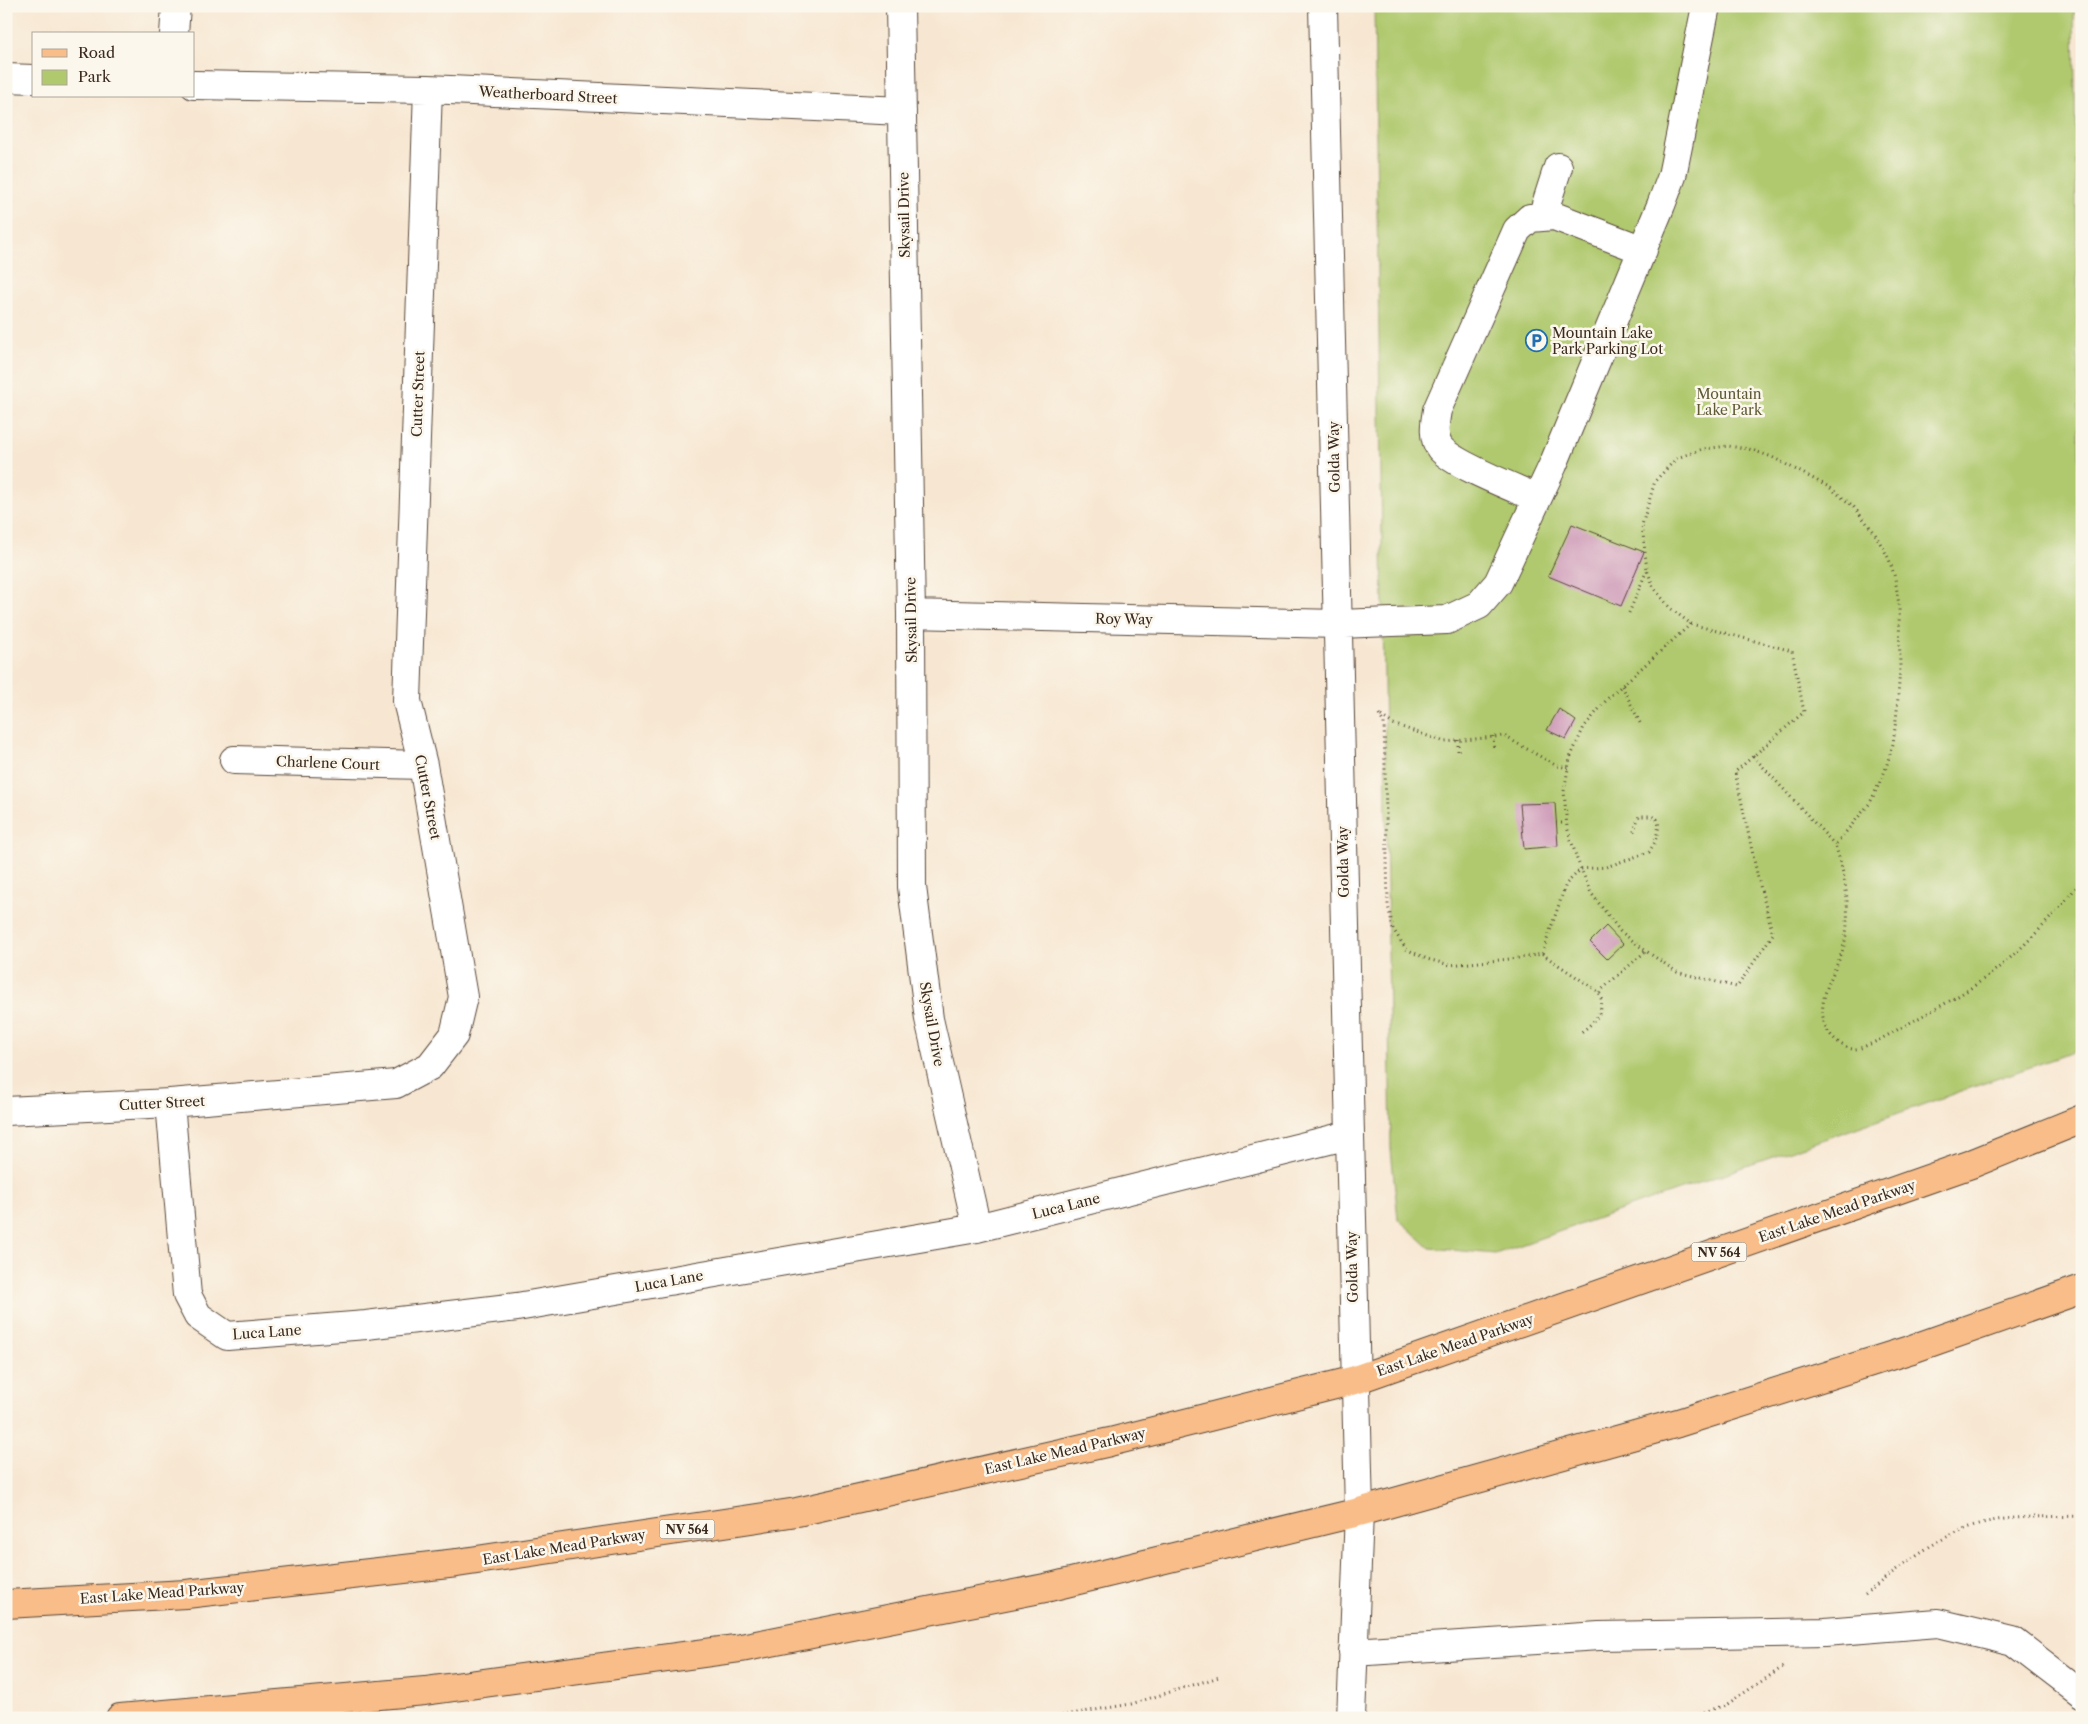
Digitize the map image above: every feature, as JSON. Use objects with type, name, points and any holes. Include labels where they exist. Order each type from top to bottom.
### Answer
[{"type":"main road","name":"East Lake Mead Parkway","points":[[6,1604],[186,1594],[447,1565],[797,1512],[1110,1442],[1355,1380],[1971,1164],[2082,1119]]},
{"type":"main road","points":[[120,1718],[425,1691],[741,1648],[1050,1587],[1359,1512],[1678,1423],[1908,1350],[2082,1289]]},
{"type":"street","points":[[174,32],[176,6]]},
{"type":"street","name":"Skysail Drive","points":[[900,6],[911,614],[912,887],[928,1019],[977,1228]]},
{"type":"street","name":"Golda Way","points":[[1323,6],[1359,1512],[1351,1718]]},
{"type":"street","name":"Roy Way","points":[[911,614],[1338,624],[1447,620],[1479,605],[1498,583],[1538,498],[1643,250],[1672,176],[1706,6]]},
{"type":"street","points":[[6,78],[32,79]]},
{"type":"street","name":"Weatherboard Street","points":[[195,84],[428,89],[902,111]]},
{"type":"street","name":"Cutter Street","points":[[6,1110],[170,1103],[396,1084],[430,1066],[454,1035],[463,997],[423,765],[407,701],[428,89]]},
{"type":"street","points":[[1542,217],[1558,167]]},
{"type":"street","points":[[1538,498],[1451,458],[1439,446],[1434,427],[1438,410],[1517,230],[1530,218],[1554,216],[1643,250]]},
{"type":"street","name":"Charlene Court","points":[[234,760],[423,765]]},
{"type":"street","name":"Luca Lane","points":[[170,1103],[187,1295],[198,1316],[227,1336],[366,1325],[517,1308],[977,1228],[1349,1135]]},
{"type":"street","points":[[1354,1652],[1599,1636],[1825,1632],[1938,1623],[2013,1641],[2082,1694]]},
{"type":"path","points":[[1691,624],[1609,697],[1584,727],[1570,758],[1564,791],[1566,823],[1591,893],[1620,931],[1677,972],[1737,987],[1773,934],[1735,772],[1804,712],[1792,651],[1691,624],[1670,608],[1654,588],[1647,570],[1642,525],[1654,483],[1677,458],[1694,452],[1728,446],[1749,449],[1772,457],[1802,472],[1829,487],[1853,506],[1874,532],[1889,559],[1895,578],[1899,605],[1900,635],[1897,711],[1893,744],[1885,771],[1870,803],[1835,845]]},
{"type":"path","points":[[1629,613],[1647,570]]},
{"type":"path","points":[[1622,686],[1640,723]]},
{"type":"path","points":[[1569,768],[1557,766],[1504,736],[1446,742],[1393,724],[1379,715],[1384,723],[1388,905],[1393,928],[1406,949],[1450,965],[1542,954],[1599,992],[1602,1000],[1602,1009],[1593,1023],[1580,1033]]},
{"type":"path","points":[[1493,736],[1494,748]]},
{"type":"path","points":[[1458,740],[1458,752]]},
{"type":"path","points":[[1753,756],[1835,845],[1844,870],[1847,904],[1846,934],[1842,956],[1825,994],[1822,1016],[1827,1034],[1842,1045],[1854,1049],[1886,1035],[1937,1008],[1981,981],[2022,947],[2082,880]]},
{"type":"path","points":[[1542,954],[1566,884],[1581,869],[1606,867],[1648,852],[1655,842],[1659,826],[1657,819],[1651,816],[1639,816],[1633,834]]},
{"type":"path","points":[[1556,824],[1566,823]]},
{"type":"path","points":[[1599,992],[1646,951]]},
{"type":"path","points":[[1047,1718],[1131,1704],[1219,1677]]},
{"type":"green space","name":"Mountain Lake Park","points":[[1374,6],[2074,6],[2082,699],[2082,1049],[1495,1254],[1430,1248],[1398,1219],[1391,1150]]},
{"type":"building","points":[[1572,524],[1644,552],[1621,606],[1548,576]]},
{"type":"building","points":[[1559,709],[1576,721],[1566,739],[1547,730]]},
{"type":"building","points":[[1555,803],[1558,846],[1524,849],[1520,804]]},
{"type":"building","points":[[1606,926],[1623,944],[1607,959],[1590,942]]},
{"type":"place","name":"Mountain Lake Park Parking Lot","points":[[1536,341]]}]
